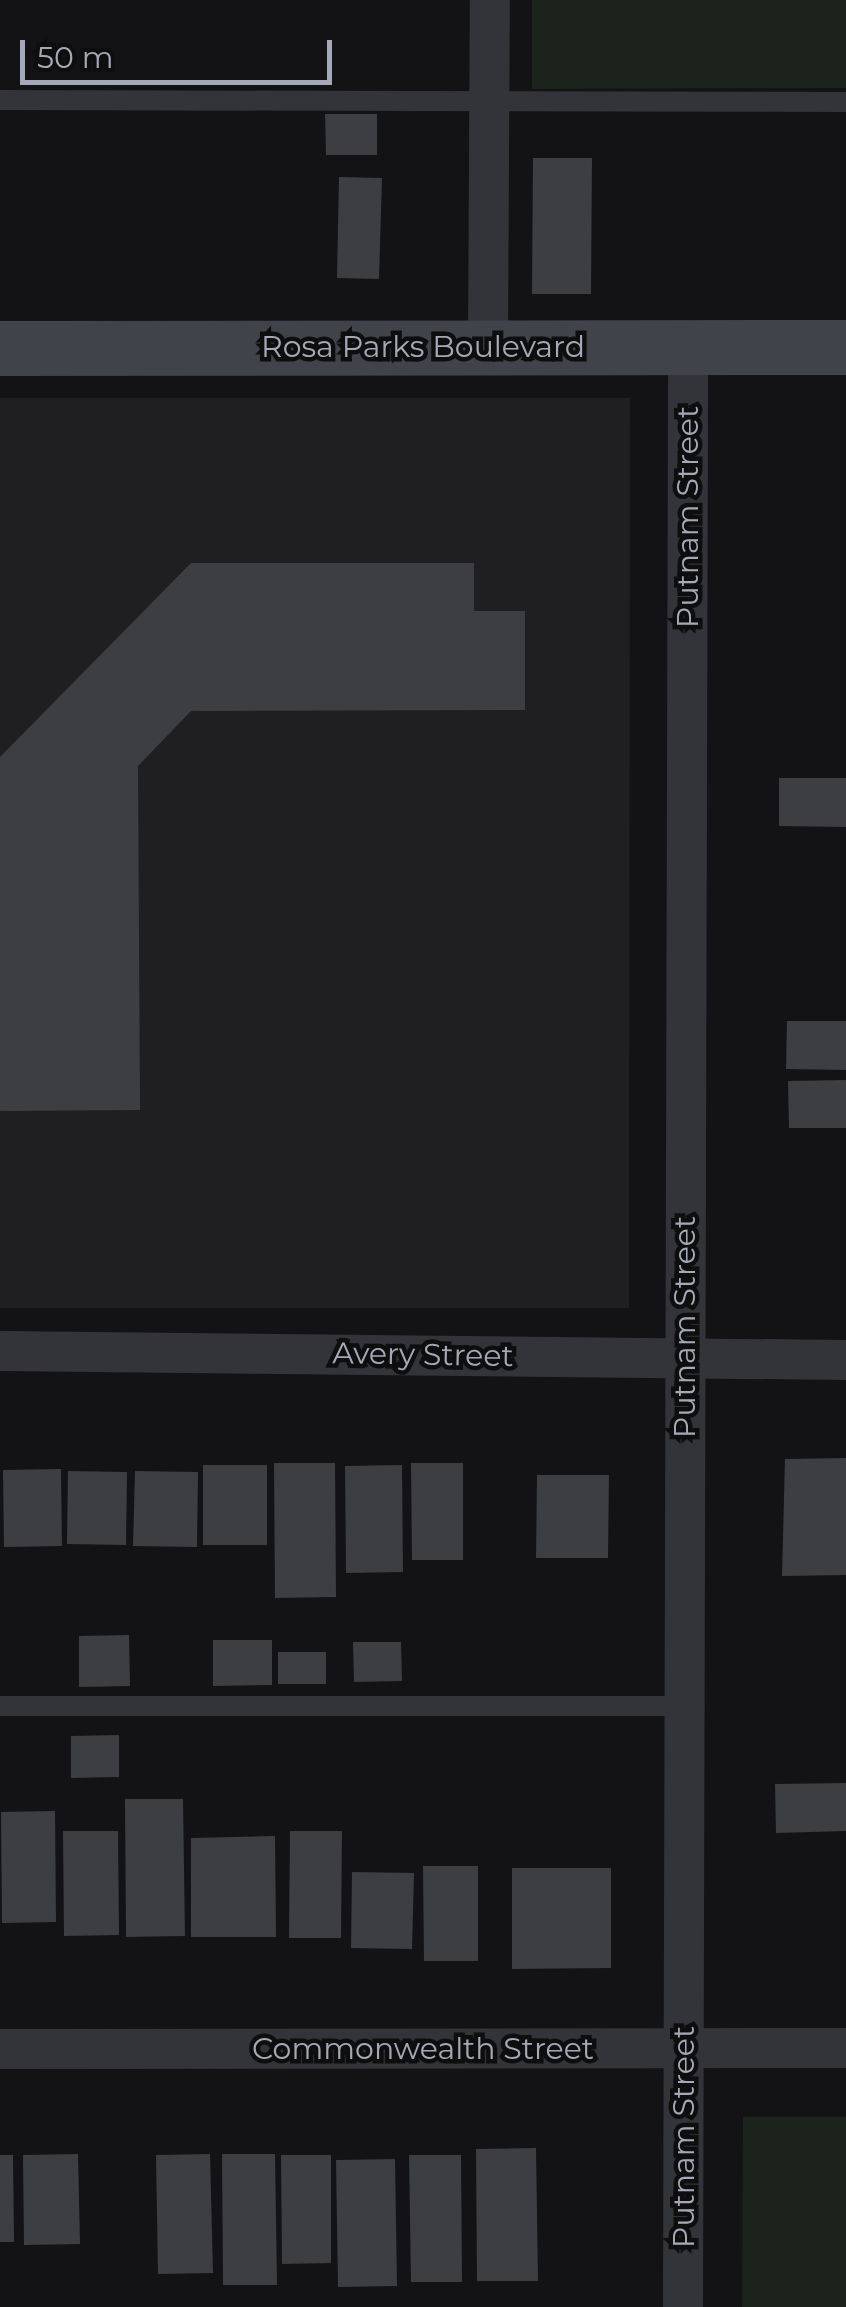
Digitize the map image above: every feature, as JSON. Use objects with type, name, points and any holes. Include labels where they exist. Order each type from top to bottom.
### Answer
[{"type":"street","points":[[488,348],[490,0]]},
{"type":"street","name":"Putnam Street","points":[[683,2307],[688,346]]},
{"type":"street","name":"Rosa Parks Boulevard","points":[[0,348],[846,347]]},
{"type":"street","name":"Avery Street","points":[[0,1351],[846,1360]]},
{"type":"street","name":"Commonwealth Street","points":[[0,2049],[846,2048]]},
{"type":"lane","points":[[0,100],[846,102]]},
{"type":"lane","points":[[0,1706],[685,1706]]},
{"type":"shaded area","points":[[532,0],[846,0],[846,88],[532,89]]},
{"type":"shaded area","points":[[0,398],[630,398],[629,1308],[0,1308]]},
{"type":"shaded area","points":[[743,2117],[846,2117],[846,2307],[742,2307]]},
{"type":"building","points":[[325,114],[377,114],[377,155],[326,155]]},
{"type":"building","points":[[533,158],[592,158],[591,294],[532,294]]},
{"type":"building","points":[[339,177],[382,178],[379,279],[337,278]]},
{"type":"building","points":[[191,563],[474,563],[474,611],[525,611],[525,710],[191,711],[138,766],[140,1110],[0,1111],[0,757]]},
{"type":"building","points":[[779,778],[846,778],[846,827],[779,826]]},
{"type":"building","points":[[787,1021],[846,1021],[846,1070],[786,1069]]},
{"type":"building","points":[[846,1080],[846,1128],[789,1128],[788,1081]]},
{"type":"building","points":[[846,1458],[846,1575],[782,1576],[785,1459]]},
{"type":"building","points":[[274,1463],[335,1463],[336,1597],[275,1598]]},
{"type":"building","points":[[411,1463],[463,1463],[463,1560],[412,1560]]},
{"type":"building","points":[[203,1465],[267,1465],[267,1545],[203,1545]]},
{"type":"building","points":[[402,1465],[403,1572],[346,1573],[345,1466]]},
{"type":"building","points":[[61,1469],[62,1546],[4,1547],[3,1470]]},
{"type":"building","points":[[68,1471],[127,1472],[126,1545],[67,1544]]},
{"type":"building","points":[[135,1471],[198,1472],[197,1547],[133,1546]]},
{"type":"building","points":[[537,1475],[609,1475],[608,1558],[536,1558]]},
{"type":"building","points":[[129,1635],[130,1686],[79,1687],[79,1636]]},
{"type":"building","points":[[213,1640],[272,1640],[272,1685],[213,1686]]},
{"type":"building","points":[[353,1642],[401,1642],[402,1681],[354,1682]]},
{"type":"building","points":[[278,1652],[326,1652],[326,1684],[278,1684]]},
{"type":"building","points":[[119,1735],[119,1777],[71,1778],[71,1736]]},
{"type":"building","points":[[846,1783],[846,1831],[776,1833],[775,1784]]},
{"type":"building","points":[[125,1799],[183,1799],[185,1936],[126,1937]]},
{"type":"building","points":[[55,1811],[56,1922],[2,1923],[1,1812]]},
{"type":"building","points":[[63,1831],[118,1831],[119,1935],[64,1936]]},
{"type":"building","points":[[290,1831],[342,1831],[341,1938],[289,1938]]},
{"type":"building","points":[[275,1836],[276,1937],[191,1937],[191,1838]]},
{"type":"building","points":[[423,1866],[478,1866],[478,1961],[424,1961]]},
{"type":"building","points":[[512,1868],[611,1868],[611,1968],[512,1969]]},
{"type":"building","points":[[352,1872],[414,1873],[412,1949],[351,1948]]},
{"type":"building","points":[[536,2148],[538,2281],[477,2281],[476,2149]]},
{"type":"building","points":[[78,2154],[80,2244],[24,2245],[23,2155]]},
{"type":"building","points":[[210,2154],[213,2273],[158,2274],[156,2155]]},
{"type":"building","points":[[222,2154],[275,2154],[277,2285],[223,2285]]},
{"type":"building","points":[[0,2155],[13,2155],[14,2242],[0,2242]]},
{"type":"building","points":[[281,2155],[331,2155],[331,2263],[282,2264]]},
{"type":"building","points":[[409,2155],[461,2155],[462,2282],[411,2282]]},
{"type":"building","points":[[395,2159],[397,2286],[338,2287],[336,2160]]}]
